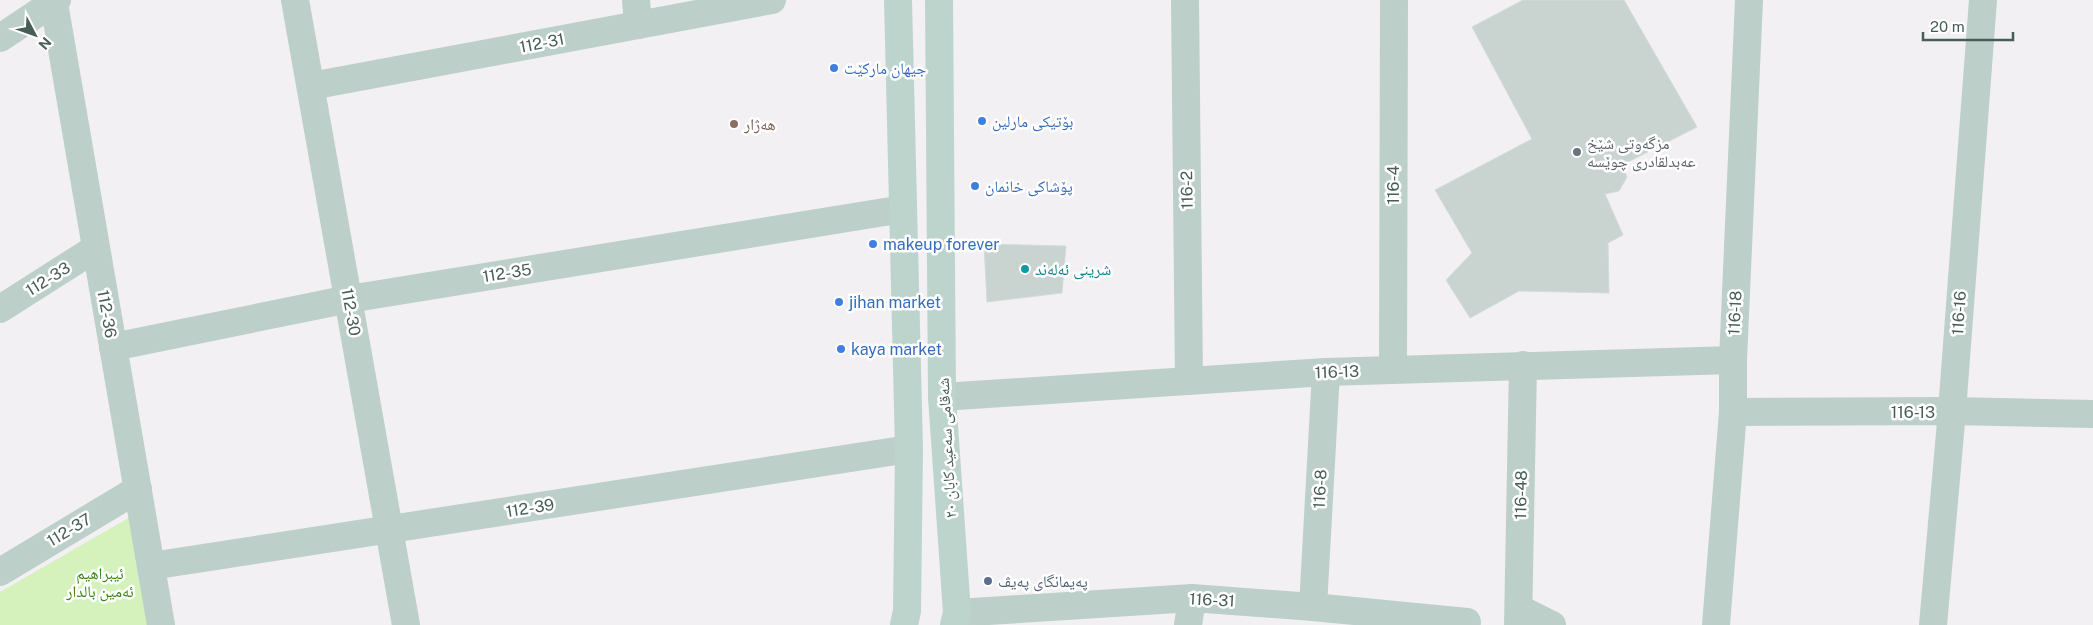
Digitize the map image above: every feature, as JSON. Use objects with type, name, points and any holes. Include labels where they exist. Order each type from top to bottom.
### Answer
[{"type":"main road","points":[[898,0],[909,448],[907,612],[904,625]]},
{"type":"main road","name":"شەقامی سەعید کابان ٢٠","points":[[939,0],[942,397],[956,619]]},
{"type":"street","name":"112-30","points":[[295,0],[406,625]]},
{"type":"street","name":"112-31","points":[[311,86],[637,13],[772,0]]},
{"type":"street","name":"116-2","points":[[1185,0],[1189,381]]},
{"type":"street","name":"116-4","points":[[1393,370],[1394,0]]},
{"type":"street","name":"116-18","points":[[1716,625],[1733,412],[1733,360],[1749,0]]},
{"type":"street","name":"116-16","points":[[1933,625],[1952,412],[1983,0]]},
{"type":"street","points":[[0,38],[55,1]]},
{"type":"street","name":"112-36","points":[[55,1],[161,625]]},
{"type":"street","name":"112-35","points":[[113,347],[349,299],[904,209]]},
{"type":"street","name":"112-33","points":[[0,309],[96,248]]},
{"type":"street","name":"116-13","points":[[942,397],[1326,372],[1733,360]]},
{"type":"street","name":"116-48","points":[[1519,617],[1524,365]]},
{"type":"street","name":"116-8","points":[[1313,607],[1326,372]]},
{"type":"street","name":"116-13","points":[[1733,412],[2093,414]]},
{"type":"street","name":"112-39","points":[[151,566],[909,448]]},
{"type":"street","name":"112-37","points":[[0,572],[138,489]]},
{"type":"street","points":[[1188,625],[1192,598]]},
{"type":"street","name":"116-31","points":[[956,619],[1192,598],[1313,607],[1428,621],[1467,622]]},
{"type":"street","points":[[1519,617],[1552,625]]},
{"type":"green space","name":"ئیبراهیم ئەمین بالدار","points":[[132,516],[150,625],[0,625],[0,592]]},
{"type":"building","name":"مزگەوتی شێخ عەبدلقادری چوێسە","points":[[1523,0],[1624,0],[1697,127],[1622,165],[1627,177],[1619,191],[1605,194],[1623,235],[1608,243],[1609,293],[1519,291],[1470,318],[1446,280],[1472,253],[1435,190],[1532,139],[1472,27]]},
{"type":"building","name":"شرینی ئەلەند","points":[[984,244],[1066,246],[1062,293],[987,302]]},
{"type":"place","name":"جیهان مارکێت","points":[[834,68]]},
{"type":"place","name":"بۆتیکی مارلین","points":[[982,121]]},
{"type":"place","name":"هەژار","points":[[734,124]]},
{"type":"place","name":"مزگەوتی شێخ عەبدلقادری چوێسە","points":[[1577,152]]},
{"type":"place","name":"پۆشاکی خانمان","points":[[975,186]]},
{"type":"place","name":"makeup forever","points":[[873,244]]},
{"type":"place","name":"شرینی ئەلەند","points":[[1025,269]]},
{"type":"place","name":"jihan market","points":[[839,302]]},
{"type":"place","name":"kaya market","points":[[841,349]]},
{"type":"place","name":"پەیمانگای پەیڤ","points":[[988,581]]}]
